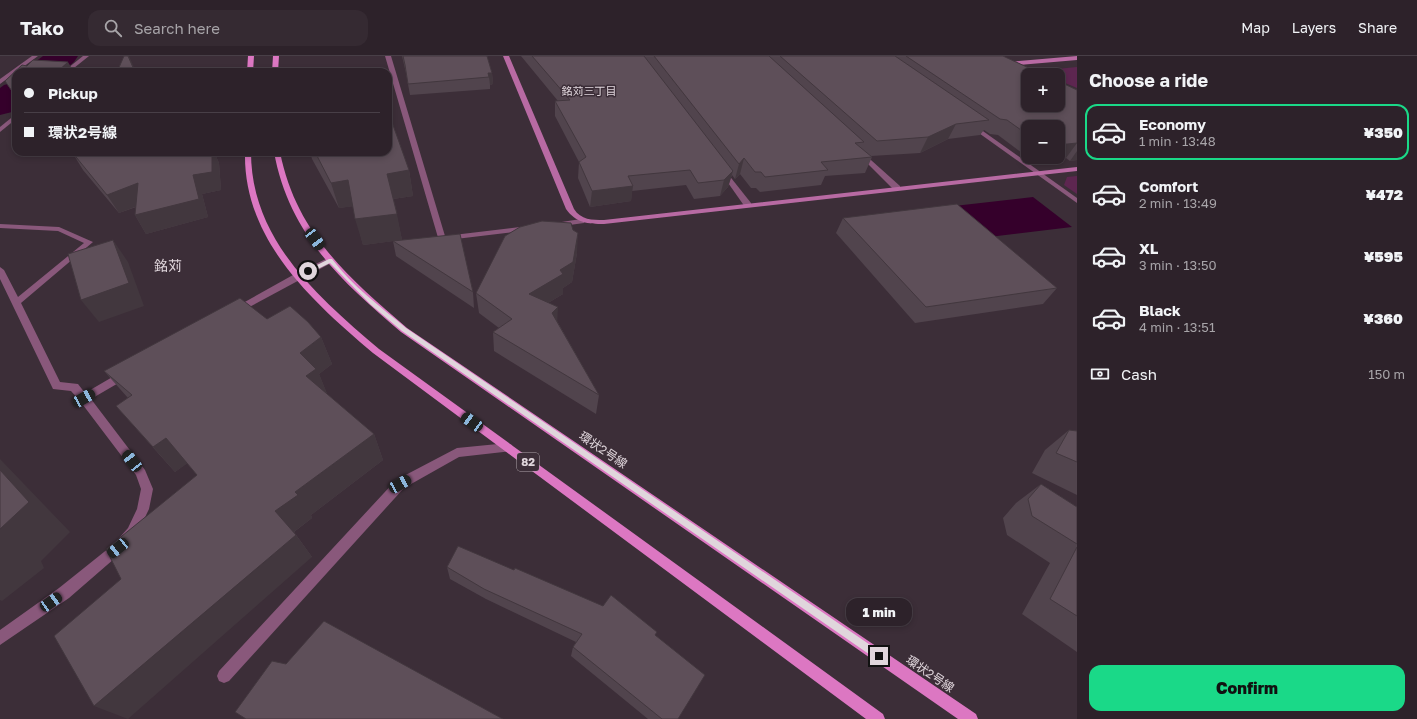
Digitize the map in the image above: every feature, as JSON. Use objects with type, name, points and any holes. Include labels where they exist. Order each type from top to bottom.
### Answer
[{"type":"main road","points":[[250,68],[251,56]]},
{"type":"main road","points":[[275,68],[276,56]]},
{"type":"main road","name":"82","points":[[248,156],[248,175],[260,218],[275,247],[296,277],[339,319],[376,351],[878,719]]},
{"type":"main road","name":"環状2号線","points":[[278,156],[279,168],[285,188],[309,231],[330,260],[336,268],[372,303],[404,330],[971,719]]},
{"type":"street","points":[[19,68],[35,56]]},
{"type":"street","points":[[71,68],[86,56]]},
{"type":"street","points":[[388,56],[392,68]]},
{"type":"street","points":[[506,56],[570,209],[574,216],[581,221]]},
{"type":"street","points":[[1019,70],[1005,63],[1077,58]]},
{"type":"street","points":[[392,70],[442,239],[534,228]]},
{"type":"street","points":[[0,82],[12,73]]},
{"type":"street","points":[[0,130],[12,120]]},
{"type":"street","points":[[965,120],[1077,201]]},
{"type":"street","points":[[855,149],[897,188]]},
{"type":"street","points":[[718,165],[748,205]]},
{"type":"street","points":[[549,226],[581,221],[604,222],[897,188],[1077,170]]},
{"type":"street","points":[[0,226],[59,228],[89,242],[17,302]]},
{"type":"street","points":[[228,316],[296,277],[330,260]]},
{"type":"street","points":[[0,270],[57,386],[74,387],[84,398],[141,473],[147,489],[143,509],[132,532],[118,548],[64,593],[0,638]]},
{"type":"street","points":[[84,398],[132,371]]},
{"type":"street","points":[[224,676],[400,484],[457,453],[508,448]]},
{"type":"shaded area","points":[[1077,67],[1077,88],[1065,83],[1065,68]]},
{"type":"shaded area","points":[[1077,176],[1077,194],[1064,185],[1067,177]]},
{"type":"shaded area","points":[[1033,197],[1072,227],[989,237],[954,206]]},
{"type":"building","points":[[124,56],[128,56],[133,68],[119,68]]},
{"type":"building","points":[[403,56],[487,56],[492,73],[488,73],[489,77],[408,84]]},
{"type":"building","points":[[532,56],[644,56],[733,171],[724,180],[698,183],[690,170],[628,176],[633,186],[592,191],[579,162],[586,157],[555,101],[570,100]]},
{"type":"building","points":[[654,56],[769,56],[864,142],[855,143],[872,157],[821,162],[828,170],[765,177],[761,172],[755,172],[744,158],[739,164]]},
{"type":"building","points":[[780,56],[895,56],[989,120],[956,124],[928,137],[877,141]]},
{"type":"building","points":[[906,56],[1003,56],[1029,68],[1021,68],[1021,112],[1065,112],[1065,84],[1077,90],[1077,143],[1065,144],[1065,120],[1021,120],[1021,130],[1007,120],[1000,119]]},
{"type":"building","points":[[33,60],[68,62],[61,68],[19,68],[22,65],[27,66]]},
{"type":"building","points":[[12,74],[12,91],[5,81]]},
{"type":"building","points":[[392,122],[409,170],[387,174],[397,214],[355,219],[348,180],[331,183],[317,156],[392,156]]},
{"type":"building","points":[[75,156],[212,156],[212,172],[193,175],[199,199],[135,215],[138,183],[107,195]]},
{"type":"building","points":[[957,204],[1057,288],[926,307],[843,218]]},
{"type":"building","points":[[542,221],[571,223],[573,230],[578,233],[573,262],[560,270],[563,274],[529,294],[558,307],[552,313],[599,395],[493,332],[512,319],[476,293],[505,236],[520,227]]},
{"type":"building","points":[[460,234],[473,292],[393,241]]},
{"type":"building","points":[[113,240],[129,283],[81,300],[68,254]]},
{"type":"building","points":[[240,298],[267,319],[290,306],[308,322],[321,337],[300,353],[316,369],[306,376],[374,434],[295,492],[298,495],[275,511],[296,535],[94,706],[54,636],[121,579],[106,549],[197,475],[166,438],[153,447],[116,406],[132,395],[104,371]]},
{"type":"building","points":[[1069,430],[1077,431],[1077,462],[1056,453]]},
{"type":"building","points":[[0,470],[29,502],[0,529]]},
{"type":"building","points":[[1041,484],[1077,507],[1077,544],[1032,516],[1028,499]]},
{"type":"building","points":[[458,546],[514,570],[515,568],[603,606],[611,595],[657,632],[655,635],[705,675],[678,719],[662,719],[573,647],[582,634],[484,589],[447,567]]},
{"type":"building","points":[[1077,547],[1077,616],[1050,599]]},
{"type":"building","points":[[324,621],[503,719],[246,719],[235,712],[272,661],[286,664]]},
{"type":"waterway","points":[[47,68],[63,56]]},
{"type":"waterway","points":[[0,105],[12,95]]},
{"type":"district","name":"銘苅三丁目","points":[[589,91]]},
{"type":"district","name":"銘苅","points":[[168,266]]},
{"type":"route","points":[[308,271],[330,260],[336,268],[372,303],[404,330],[879,656]]}]
